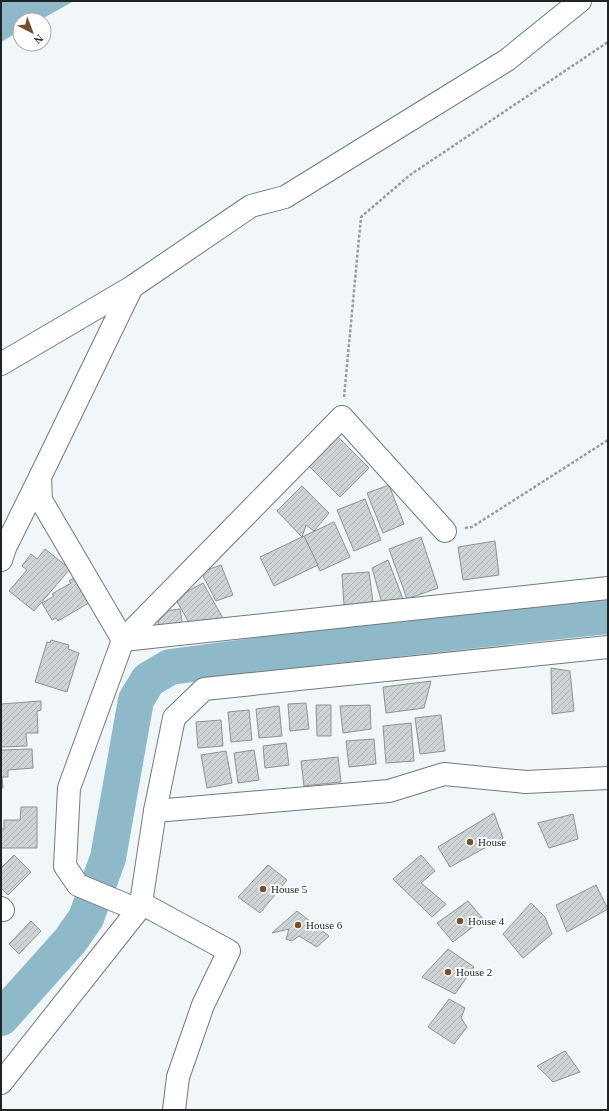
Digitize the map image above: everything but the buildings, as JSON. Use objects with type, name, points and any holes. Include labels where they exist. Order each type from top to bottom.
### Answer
[{"type":"street","points":[[1,364],[132,287],[251,206],[285,197],[507,60],[580,1]]},
{"type":"street","points":[[1,560],[5,548],[132,287]]},
{"type":"street","points":[[174,1110],[178,1077],[203,1006],[229,951],[140,907],[78,885],[65,866],[69,788],[123,640],[342,417],[445,531]]},
{"type":"street","points":[[40,477],[41,500],[123,640]]},
{"type":"street","points":[[1,520],[24,510]]},
{"type":"street","points":[[123,640],[608,588]]},
{"type":"street","points":[[1,1083],[140,907],[155,811],[174,718],[204,689],[608,647]]},
{"type":"street","points":[[155,811],[389,791],[444,774],[526,782],[608,778]]},
{"type":"path","points":[[342,417],[361,217],[410,175],[608,42]]},
{"type":"path","points":[[445,531],[472,527],[608,440]]},
{"type":"water","points":[[1,1],[74,1],[52,13],[52,12],[12,12],[12,36],[1,42]]},
{"type":"waterway","points":[[1,1018],[70,941],[86,918],[108,858],[136,700],[148,680],[170,667],[328,646],[608,616]]},
{"type":"place","name":"House","points":[[470,842]]},
{"type":"place","name":"House 5","points":[[263,889]]},
{"type":"place","name":"House 4","points":[[460,921]]},
{"type":"place","name":"House 6","points":[[298,925]]},
{"type":"place","name":"House 2","points":[[448,972]]}]
